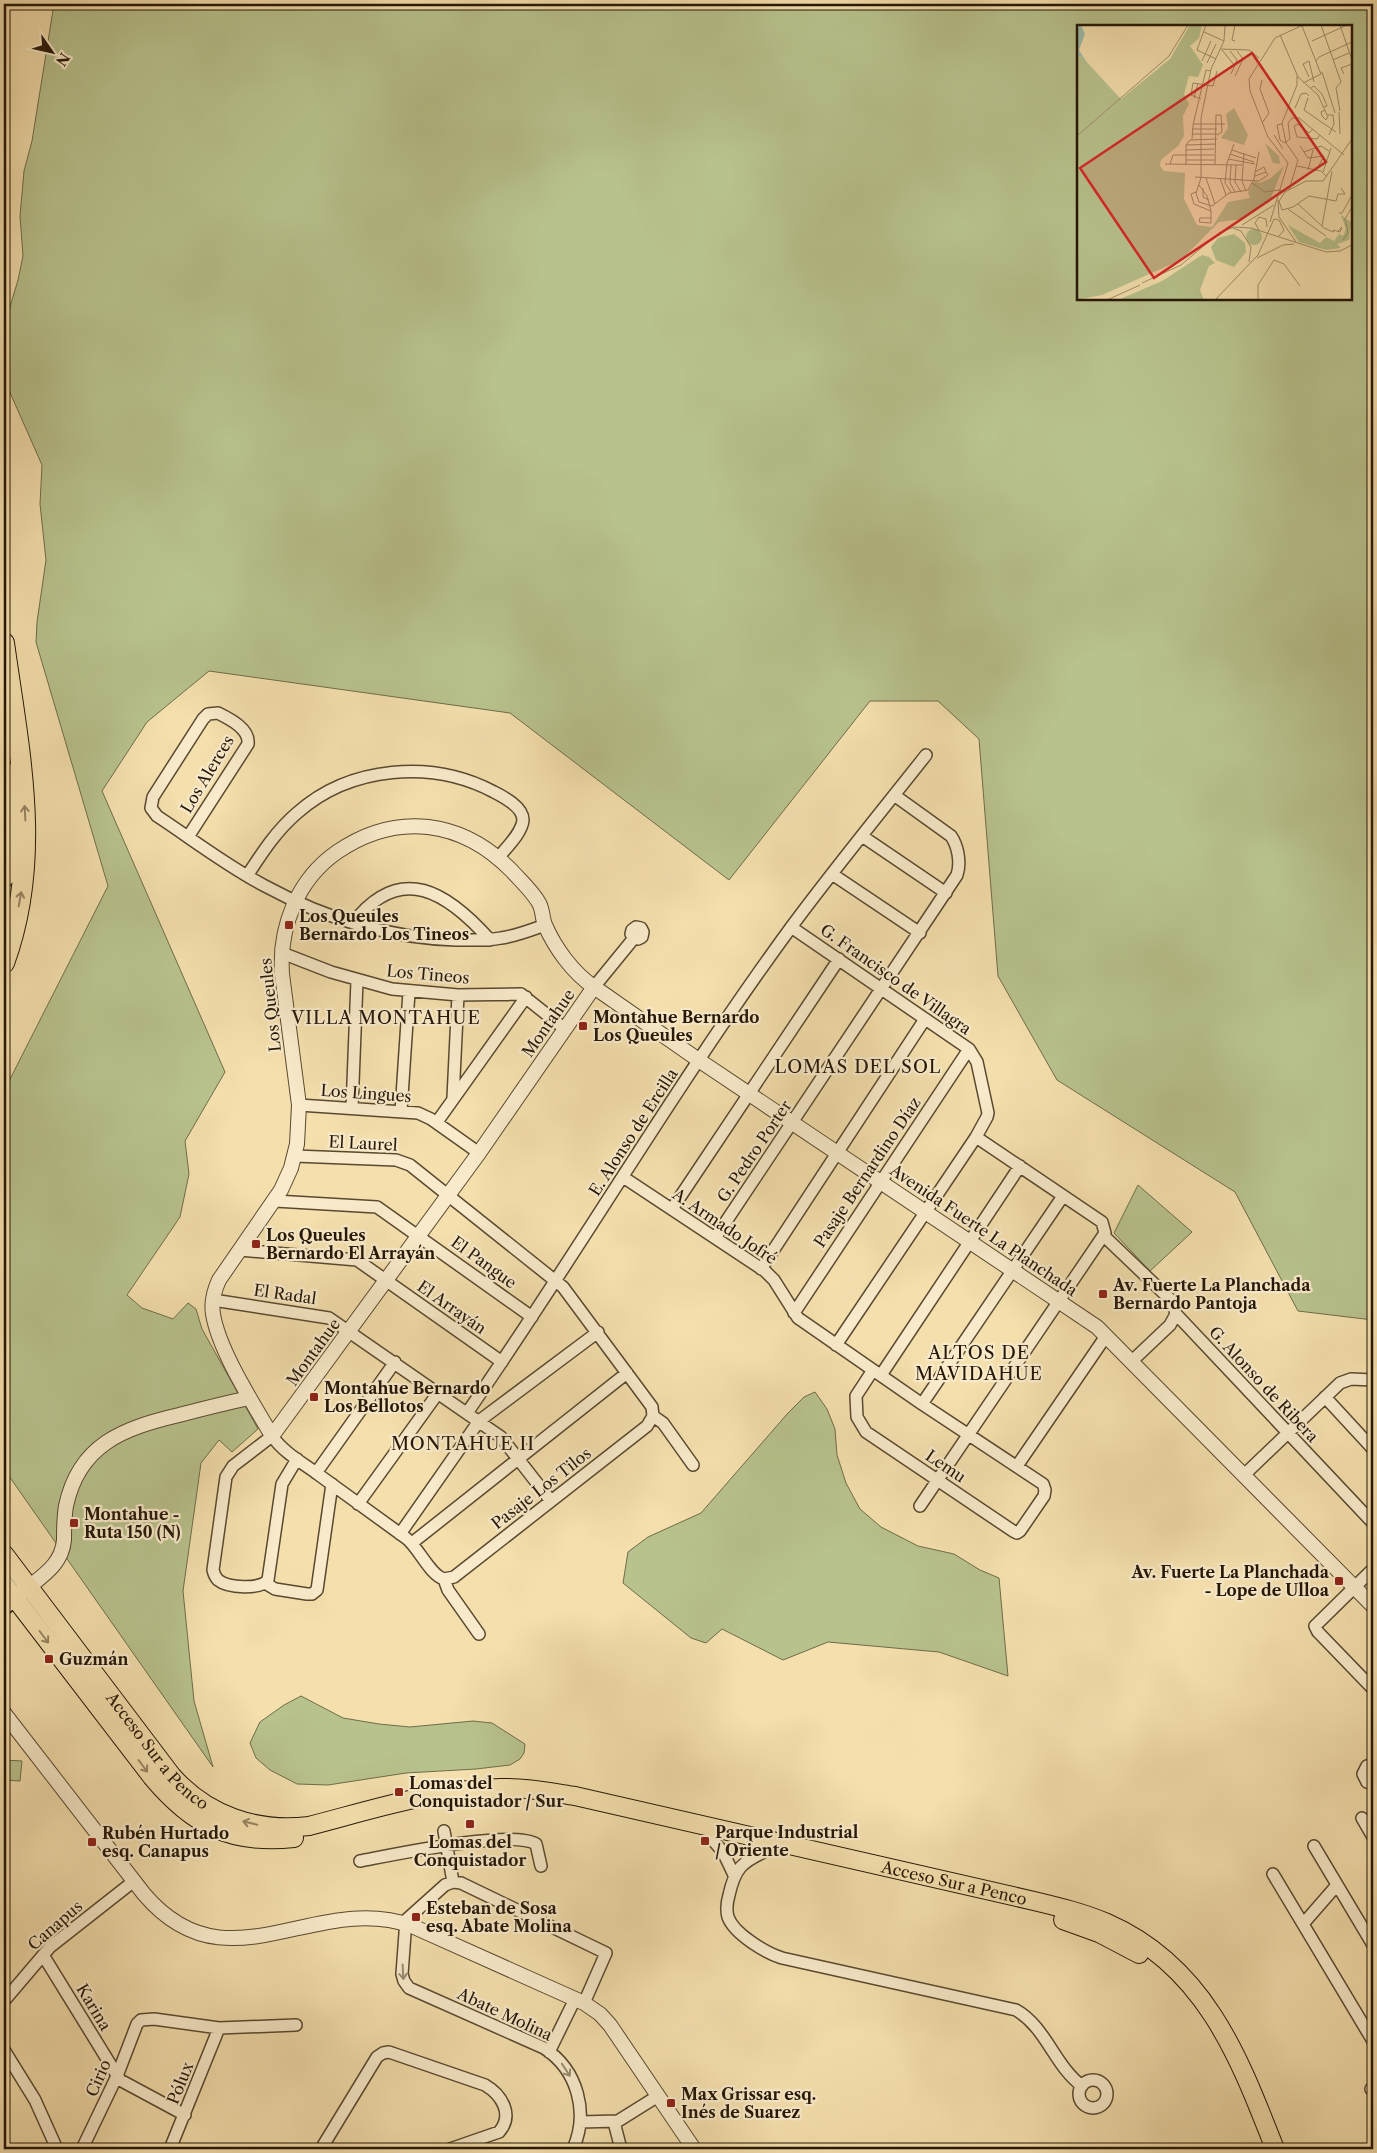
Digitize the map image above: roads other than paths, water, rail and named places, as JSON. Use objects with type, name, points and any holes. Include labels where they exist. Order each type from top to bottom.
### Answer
[{"type":"highway","points":[[4,643],[22,777],[26,841],[21,899],[4,963]]},
{"type":"highway","points":[[4,772],[7,818],[4,877]]},
{"type":"main road","name":"Acceso Sur a Penco","points":[[4,1554],[176,1780],[210,1808],[244,1822],[267,1826],[295,1827],[309,1826],[415,1800],[461,1791],[502,1788],[543,1791],[575,1796],[1072,1910],[1107,1923],[1132,1936],[1159,1955],[1186,1979],[1206,2002],[1240,2062],[1275,2149]]},
{"type":"main road","name":"Acceso Sur a Penco","points":[[4,1584],[9,1602],[161,1788],[191,1816],[219,1830],[254,1838],[289,1838],[311,1835],[456,1803],[483,1800],[520,1800],[572,1806],[1053,1917],[1092,1930],[1129,1948],[1144,1957],[1169,1978],[1206,2022],[1236,2082],[1264,2149]]},
{"type":"main road","points":[[9,1602],[29,1587]]},
{"type":"street","name":"Los Alerces","points":[[211,713],[218,713],[242,728],[248,738],[247,747],[188,837],[157,816],[151,808],[153,797],[205,716],[211,713]]},
{"type":"street","name":"E. Alonso de Ercilla","points":[[467,1413],[556,1281],[623,1176],[791,927],[926,755]]},
{"type":"street","points":[[247,876],[278,832],[309,804],[330,791],[354,781],[396,772],[426,772],[466,780],[498,794],[516,807],[523,817],[522,825],[498,858]]},
{"type":"street","name":"G. Pedro Porter","points":[[715,1238],[920,933],[958,871],[955,842],[948,833],[894,795]]},
{"type":"street","name":"Los Queules","points":[[212,1300],[219,1280],[275,1201],[286,1179],[294,1156],[299,1131],[299,1105],[282,974],[282,953],[286,926],[295,901],[314,874],[333,855],[362,837],[392,828],[413,826],[441,829],[472,840],[498,858],[518,877],[540,904],[545,925],[570,967],[594,987],[700,1061]]},
{"type":"street","points":[[862,836],[946,893]]},
{"type":"street","points":[[188,837],[247,876],[295,901],[353,924],[427,938],[490,940],[516,935],[545,925]]},
{"type":"street","points":[[832,874],[920,933]]},
{"type":"street","points":[[353,924],[366,908],[382,897],[404,890],[418,890],[433,893],[452,903],[490,940]]},
{"type":"street","name":"G. Francisco de Villagra","points":[[791,927],[969,1049],[977,1062],[988,1113],[976,1137],[836,1345]]},
{"type":"street","points":[[594,987],[634,938]]},
{"type":"street","name":"Los Tineos","points":[[282,953],[357,980],[409,992],[458,995],[518,994],[526,997]]},
{"type":"street","points":[[672,1209],[839,959]]},
{"type":"street","points":[[352,1108],[357,980]]},
{"type":"street","name":"Montahue","points":[[272,1436],[479,1153],[594,987]]},
{"type":"street","points":[[401,1111],[409,992]]},
{"type":"street","points":[[453,1100],[458,995]]},
{"type":"street","points":[[437,1122],[526,997],[565,1029]]},
{"type":"street","points":[[761,1269],[925,1019]]},
{"type":"street","name":"Pasaje Bernardino Díaz","points":[[794,1313],[969,1049]]},
{"type":"street","name":"Avenida Fuerte La Planchada","points":[[700,1061],[1085,1318],[1132,1361],[1373,1606]]},
{"type":"street","name":"Los Lingues","points":[[299,1105],[418,1113],[437,1122],[479,1153]]},
{"type":"street","name":"G. Alonso de Ribera","points":[[976,1137],[1102,1222],[1106,1230],[1104,1236],[1172,1301],[1176,1314],[1373,1523]]},
{"type":"street","name":"El Laurel","points":[[294,1156],[400,1160],[410,1164],[569,1293],[651,1404],[653,1416]]},
{"type":"street","name":"Lemu","points":[[1020,1166],[877,1372],[856,1396],[857,1417],[863,1428],[1017,1533],[1044,1496],[1043,1484]]},
{"type":"street","name":"A. Armado Jofré","points":[[623,1176],[772,1277],[794,1313],[836,1345],[1043,1484]]},
{"type":"street","points":[[922,1404],[1063,1196]]},
{"type":"street","name":"El Pangue","points":[[275,1201],[372,1205],[381,1208],[532,1317]]},
{"type":"street","points":[[920,1506],[1104,1236]]},
{"type":"street","name":"El Arrayán","points":[[240,1250],[352,1259],[360,1262],[502,1362]]},
{"type":"street","points":[[212,1300],[213,1314],[219,1337],[249,1398],[272,1436],[280,1446],[297,1459],[412,1543],[436,1574],[444,1579],[448,1590],[479,1634]]},
{"type":"street","name":"El Radal","points":[[212,1300],[324,1316],[350,1331],[501,1437],[552,1501]]},
{"type":"street","points":[[1132,1361],[1170,1325],[1176,1314]]},
{"type":"street","points":[[400,1534],[479,1421],[598,1332]]},
{"type":"street","points":[[1017,1466],[1106,1336]]},
{"type":"street","points":[[316,1473],[395,1362]]},
{"type":"street","points":[[412,1543],[628,1373]]},
{"type":"street","points":[[1244,1475],[1340,1383],[1347,1380],[1373,1380]]},
{"type":"street","points":[[358,1504],[438,1393]]},
{"type":"street","points":[[1324,1397],[1373,1449]]},
{"type":"street","points":[[29,1587],[51,1569],[60,1556],[64,1541],[66,1506],[74,1482],[84,1464],[103,1444],[120,1433],[151,1421],[249,1398]]},
{"type":"street","points":[[653,1416],[663,1423],[693,1465]]},
{"type":"street","name":"Pasaje Los Tilos","points":[[444,1579],[454,1577],[552,1501],[648,1426],[653,1416]]},
{"type":"street","points":[[272,1436],[228,1472],[213,1570],[217,1579],[224,1584],[256,1587],[266,1583],[271,1572],[282,1484],[297,1459]]},
{"type":"street","points":[[266,1583],[275,1589],[307,1594],[312,1594],[317,1590],[332,1484]]},
{"type":"street","points":[[1373,1569],[1315,1626],[1318,1632],[1373,1690]]},
{"type":"street","points":[[4,1713],[151,1902],[167,1917],[185,1929],[204,1936],[224,1939],[246,1939],[310,1925],[361,1919],[389,1920],[404,1923],[580,2001],[600,2014],[610,2025],[694,2149]]},
{"type":"street","points":[[1373,1765],[1368,1766],[1363,1774],[1367,1782],[1373,1784]]},
{"type":"street","points":[[1362,1818],[1373,1837]]},
{"type":"street","points":[[444,1831],[453,1882]]},
{"type":"street","points":[[711,1838],[723,1852],[734,1875]]},
{"type":"street","points":[[360,1861],[447,1845],[497,1840],[532,1842],[538,1847],[541,1866]]},
{"type":"street","points":[[1314,1846],[1337,1885],[1368,1927],[1373,1945]]},
{"type":"street","points":[[766,1851],[749,1860],[734,1875],[727,1903],[729,1919],[735,1928],[766,1951],[782,1958],[1016,2010],[1032,2022],[1066,2071],[1082,2086]]},
{"type":"street","points":[[1273,1874],[1373,2041]]},
{"type":"street","name":"Canapus","points":[[4,2001],[57,1940],[134,1881]]},
{"type":"street","points":[[404,1923],[410,1914],[445,1885],[453,1882],[461,1883],[606,1953],[549,2052]]},
{"type":"street","points":[[1303,1924],[1337,1885]]},
{"type":"street","name":"Abate Molina","points":[[404,1923],[402,1974],[409,1988],[549,2052],[565,2068],[579,2098],[580,2122],[573,2149]]},
{"type":"street","name":"Karina","points":[[42,1955],[117,2076]]},
{"type":"street","name":"Cirio","points":[[82,2149],[117,2076],[137,2024],[141,2020],[154,2019],[219,2028]]},
{"type":"street","points":[[219,2028],[296,2025]]},
{"type":"street","name":"Pólux","points":[[170,2149],[219,2028]]},
{"type":"street","points":[[4,2050],[35,2100],[57,2149]]},
{"type":"street","points":[[321,2149],[378,2057],[383,2053],[390,2052],[485,2085],[496,2093],[502,2102],[506,2110],[506,2119],[499,2132],[450,2149]]},
{"type":"street","points":[[117,2076],[125,2084],[185,2115]]},
{"type":"street","points":[[580,2122],[614,2122],[625,2118],[658,2096]]},
{"type":"street","points":[[614,2122],[621,2149]]},
{"type":"place","name":"Los Queules Bernardo Los Tineos","points":[[289,925]]},
{"type":"place","name":"Montahue Bernardo Los Queules","points":[[583,1026]]},
{"type":"place","name":"Los Queules Bernardo El Arrayán","points":[[256,1244]]},
{"type":"place","name":"Av. Fuerte La Planchada Bernardo Pantoja","points":[[1103,1294]]},
{"type":"place","name":"Montahue Bernardo Los Bellotos","points":[[314,1397]]},
{"type":"place","name":"Montahue - Ruta 150 (N)","points":[[74,1523]]},
{"type":"place","name":"Av. Fuerte La Planchada - Lope de Ulloa","points":[[1339,1581]]},
{"type":"place","name":"Guzmán","points":[[49,1659]]},
{"type":"place","name":"Lomas del Conquistador / Sur","points":[[399,1792]]},
{"type":"place","name":"Lomas del Conquistador","points":[[470,1824]]},
{"type":"place","name":"Parque Industrial / Oriente","points":[[705,1841]]},
{"type":"place","name":"Rubén Hurtado esq. Canapus","points":[[92,1842]]},
{"type":"place","name":"Esteban de Sosa esq. Abate Molina","points":[[416,1917]]},
{"type":"place","name":"Max Grissar esq. Inés de Suarez","points":[[671,2103]]},
{"type":"district","name":"VILLA MONTAHUE","points":[[386,1018]]},
{"type":"district","name":"LOMAS DEL SOL","points":[[858,1067]]},
{"type":"district","name":"ALTOS DE MAVIDAHUE","points":[[979,1364]]},
{"type":"district","name":"MONTAHUE II","points":[[463,1444]]}]
